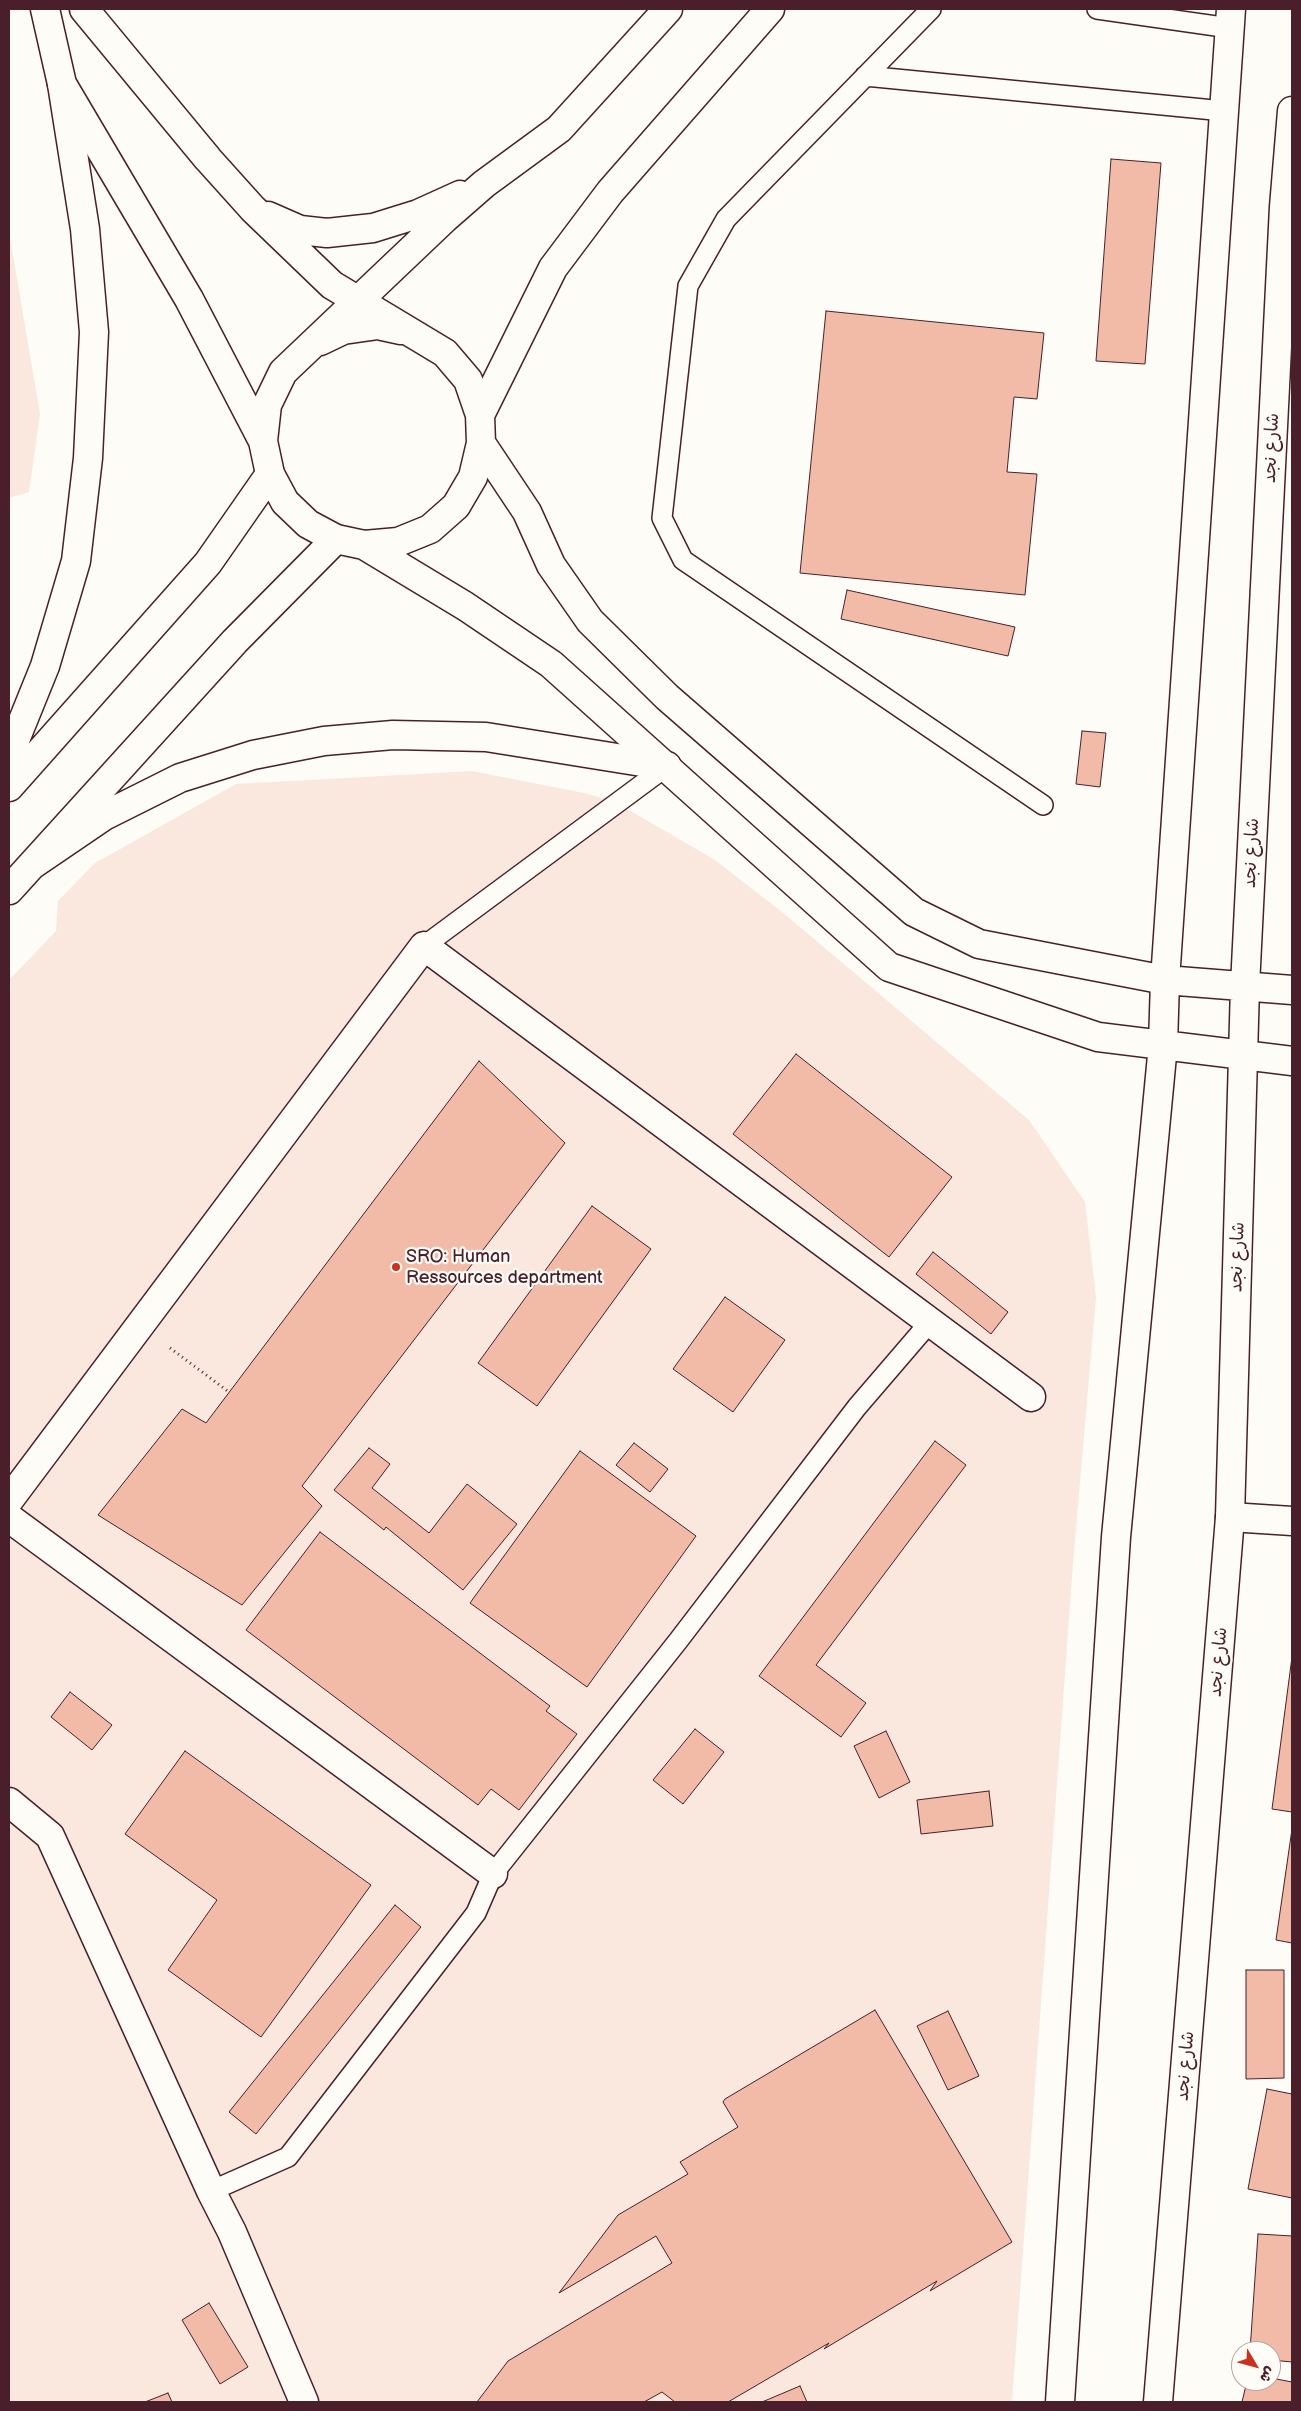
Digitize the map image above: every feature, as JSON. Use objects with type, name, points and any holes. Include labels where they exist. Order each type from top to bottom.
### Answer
[{"type":"street","points":[[9,755],[45,666],[76,561],[88,458],[94,332],[85,229],[62,84],[45,9]]},
{"type":"street","points":[[62,84],[189,298],[263,441],[270,474],[285,502],[308,524],[336,539],[364,545],[398,542],[430,529],[456,506],[473,477],[482,443],[480,415],[468,380],[445,353],[332,285],[253,209],[208,159],[84,9]]},
{"type":"street","points":[[263,441],[267,405],[283,372],[356,301],[484,184],[559,129],[668,9]]},
{"type":"street","points":[[480,415],[553,268],[610,192],[770,9]]},
{"type":"street","points":[[1060,2402],[1116,1537],[1163,1045],[1165,980],[1230,18]]},
{"type":"street","name":"شارع نجد","points":[[1158,2402],[1230,1517],[1245,986],[1284,207],[1292,111]]},
{"type":"street","points":[[253,209],[300,230],[327,234],[373,228],[418,214],[484,184]]},
{"type":"street","points":[[309,346],[343,330],[378,325],[414,334]]},
{"type":"street","points":[[482,443],[527,512],[552,565],[590,620],[666,697],[914,912],[979,944],[1165,980],[1292,990]]},
{"type":"street","points":[[9,787],[208,562],[270,474]]},
{"type":"street","points":[[9,890],[235,641],[336,539]]},
{"type":"street","points":[[364,545],[465,606],[551,664],[889,967],[1098,1037],[1292,1061]]},
{"type":"street","points":[[32,865],[104,816],[180,778],[252,756],[324,741],[393,736],[486,738],[667,766]]},
{"type":"street","points":[[9,1500],[424,946],[1031,1397]]},
{"type":"street","points":[[1230,1517],[1292,1521]]},
{"type":"street","points":[[9,1518],[493,1874]]},
{"type":"street","points":[[9,1802],[50,1836],[180,2119],[211,2192],[232,2232],[304,2402]]},
{"type":"lane","points":[[931,9],[726,219],[688,286],[662,518],[683,560],[1043,805]]},
{"type":"lane","points":[[1097,9],[1230,18]]},
{"type":"lane","points":[[865,76],[1224,111]]},
{"type":"lane","points":[[424,946],[667,766]]},
{"type":"lane","points":[[211,2192],[288,2157],[476,1913],[493,1874],[678,1640],[857,1407],[930,1322]]},
{"type":"path","points":[[140,1325],[229,1392]]},
{"type":"shaded area","points":[[9,232],[40,414],[29,492],[9,498]]},
{"type":"shaded area","points":[[472,771],[589,794],[617,803],[715,860],[782,912],[1029,1120],[1085,1202],[1096,1297],[1073,1563],[1012,2402],[9,2402],[9,980],[56,931],[58,901],[95,863],[236,784]]},
{"type":"building","points":[[1111,159],[1161,163],[1145,364],[1096,361]]},
{"type":"building","points":[[826,311],[1044,333],[1037,399],[1014,397],[1007,472],[1037,474],[1025,595],[800,573]]},
{"type":"building","points":[[847,590],[1015,627],[1008,656],[841,619]]},
{"type":"building","points":[[1082,731],[1106,733],[1100,787],[1076,784]]},
{"type":"building","points":[[796,1054],[952,1177],[889,1257],[733,1134]]},
{"type":"building","name":"SRO: Human Ressources department","points":[[479,1061],[565,1143],[302,1486],[322,1506],[242,1605],[98,1515],[182,1409],[206,1423]]},
{"type":"building","points":[[592,1206],[651,1249],[537,1406],[478,1363]]},
{"type":"building","points":[[933,1252],[1008,1312],[991,1334],[916,1274]]},
{"type":"building","points":[[725,1297],[785,1340],[733,1412],[673,1369]]},
{"type":"building","points":[[935,1441],[966,1465],[816,1665],[866,1703],[841,1737],[759,1676]]},
{"type":"building","points":[[634,1443],[668,1469],[650,1492],[616,1465]]},
{"type":"building","points":[[369,1448],[390,1464],[372,1488],[429,1533],[467,1484],[517,1524],[463,1590],[386,1527],[384,1530],[334,1490]]},
{"type":"building","points":[[580,1451],[696,1536],[587,1687],[470,1603]]},
{"type":"building","points":[[320,1532],[550,1706],[546,1711],[577,1734],[519,1810],[491,1789],[478,1805],[246,1630]]},
{"type":"building","points":[[1292,1657],[1292,1812],[1272,1809]]},
{"type":"building","points":[[70,1692],[112,1725],[92,1750],[51,1717]]},
{"type":"building","points":[[695,1729],[724,1752],[683,1804],[653,1780]]},
{"type":"building","points":[[886,1731],[910,1782],[879,1798],[854,1746]]},
{"type":"building","points":[[185,1751],[371,1885],[261,2037],[168,1970],[217,1900],[125,1834]]},
{"type":"building","points":[[989,1791],[993,1826],[921,1834],[917,1800]]},
{"type":"building","points":[[1292,1829],[1292,1943],[1276,1940]]},
{"type":"building","points":[[395,1905],[421,1927],[256,2134],[229,2112]]},
{"type":"building","points":[[1246,1970],[1284,1970],[1284,2078],[1246,2079]]},
{"type":"building","points":[[875,2010],[1012,2242],[930,2291],[937,2281],[824,2349],[829,2343],[728,2402],[675,2402],[662,2392],[644,2402],[477,2402],[508,2361],[672,2263],[656,2236],[559,2293],[618,2215],[688,2174],[680,2162],[738,2127],[723,2102],[725,2099]]},
{"type":"building","points":[[948,2011],[979,2076],[948,2090],[917,2026]]},
{"type":"building","points":[[1267,2089],[1292,2094],[1292,2198],[1248,2189]]},
{"type":"building","points":[[1258,2234],[1292,2236],[1292,2362],[1281,2361],[1281,2341],[1251,2341]]},
{"type":"building","points":[[209,2303],[248,2367],[220,2384],[182,2320]]},
{"type":"building","points":[[1281,2380],[1292,2382],[1292,2402],[1242,2402],[1245,2391],[1281,2391]]},
{"type":"building","points":[[800,2386],[807,2402],[762,2402]]},
{"type":"building","points":[[168,2393],[172,2402],[145,2402]]},
{"type":"place","name":"SRO: Human Ressources department","points":[[396,1267]]}]
